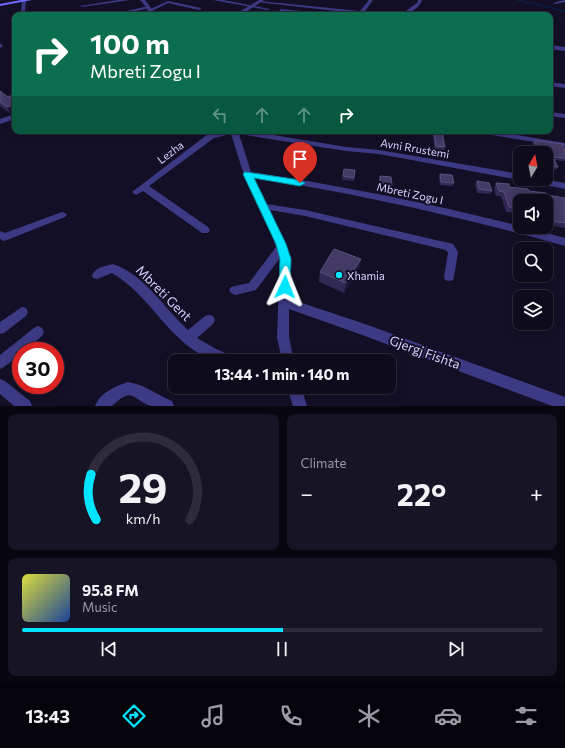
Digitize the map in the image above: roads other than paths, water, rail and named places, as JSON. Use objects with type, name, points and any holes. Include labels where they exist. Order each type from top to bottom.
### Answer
[{"type":"main road","points":[[0,5],[9,2],[30,0]]},
{"type":"street","points":[[82,6],[128,0]]},
{"type":"street","points":[[142,0],[150,10]]},
{"type":"street","points":[[215,0],[274,10],[302,12]]},
{"type":"street","points":[[242,12],[260,1],[362,12],[371,0]]},
{"type":"street","points":[[407,12],[419,4],[420,0]]},
{"type":"street","points":[[23,12],[24,1]]},
{"type":"street","points":[[555,3],[565,1]]},
{"type":"street","points":[[135,12],[150,10],[168,2],[205,12]]},
{"type":"street","points":[[312,6],[317,2]]},
{"type":"street","points":[[553,47],[565,49]]},
{"type":"street","points":[[553,84],[565,86]]},
{"type":"street","points":[[553,114],[565,116]]},
{"type":"street","points":[[2,119],[12,117]]},
{"type":"street","name":"Lezha","points":[[136,192],[211,136],[220,134]]},
{"type":"street","points":[[235,134],[248,174],[282,247],[285,259],[286,275],[283,337],[287,354]]},
{"type":"street","name":"Avni Rrustemi","points":[[253,134],[352,150],[379,152],[513,177]]},
{"type":"street","points":[[497,134],[565,145]]},
{"type":"street","name":"Mbreti Zogu I","points":[[248,174],[423,207],[515,228],[565,242]]},
{"type":"street","points":[[553,184],[565,186]]},
{"type":"street","points":[[144,187],[205,230]]},
{"type":"street","points":[[264,207],[305,213],[449,247],[454,252],[449,277]]},
{"type":"street","points":[[1,237],[62,215]]},
{"type":"street","points":[[235,290],[252,287],[282,247]]},
{"type":"street","name":"Mbreti Gent","points":[[97,275],[113,268],[122,272],[146,292],[188,337],[213,354]]},
{"type":"street","name":"Gjergj Fishta","points":[[284,302],[365,330],[565,404]]},
{"type":"street","points":[[0,329],[22,312]]},
{"type":"street","name":"Mbreti Gent","points":[[188,337],[209,320]]},
{"type":"street","points":[[0,363],[38,332]]},
{"type":"street","points":[[0,386],[25,406]]},
{"type":"street","points":[[102,406],[119,391],[127,388],[145,394],[167,406]]},
{"type":"street","points":[[296,394],[300,406]]},
{"type":"waterway","points":[[517,0],[565,11]]},
{"type":"place","name":"Xhamia","points":[[339,275]]}]
